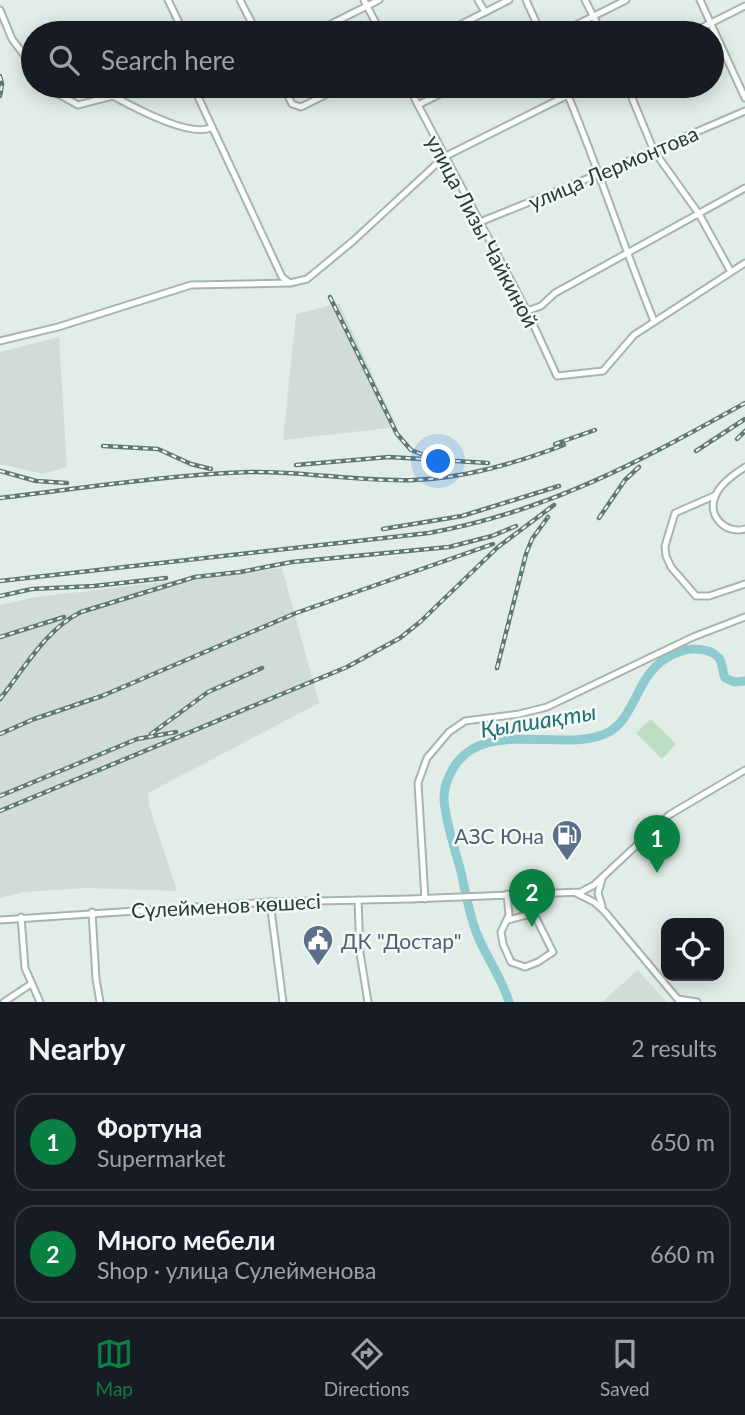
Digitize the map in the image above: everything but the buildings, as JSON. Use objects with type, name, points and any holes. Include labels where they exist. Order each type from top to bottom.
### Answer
[{"type":"street","points":[[168,0],[178,21]]},
{"type":"street","points":[[241,0],[251,21]]},
{"type":"street","points":[[334,21],[366,3],[379,0]]},
{"type":"street","points":[[478,0],[485,12]]},
{"type":"street","points":[[467,21],[509,0]]},
{"type":"street","points":[[526,0],[536,21]]},
{"type":"street","points":[[585,0],[596,21]]},
{"type":"street","points":[[583,21],[626,0]]},
{"type":"street","points":[[701,0],[712,21]]},
{"type":"street","points":[[366,3],[375,21]]},
{"type":"street","points":[[714,21],[745,6]]},
{"type":"street","points":[[0,10],[12,39],[21,51]]},
{"type":"street","points":[[724,50],[745,98]]},
{"type":"street","points":[[67,98],[78,105],[105,98]]},
{"type":"street","points":[[117,98],[153,117],[203,131],[212,127]]},
{"type":"street","points":[[199,98],[282,278],[289,284]]},
{"type":"street","points":[[289,98],[292,104],[298,107],[317,98]]},
{"type":"street","name":"улица Лизы Чайкиной","points":[[414,98],[527,311],[557,376],[603,371],[634,335],[654,321]]},
{"type":"street","points":[[418,105],[432,98]]},
{"type":"street","points":[[0,341],[58,327],[191,285],[289,284],[307,279],[353,241],[444,157],[562,98]]},
{"type":"street","points":[[569,98],[626,254],[654,321],[745,263]]},
{"type":"street","points":[[632,98],[654,151],[699,214],[731,272]]},
{"type":"street","name":"улица Лермонтова","points":[[480,222],[745,111]]},
{"type":"street","points":[[527,311],[541,306],[555,293],[745,188]]},
{"type":"street","points":[[745,467],[729,479],[716,495],[713,509],[722,524],[731,531],[745,529]]},
{"type":"street","points":[[716,495],[675,513],[665,546],[666,556],[690,592],[696,596],[709,596],[745,584]]},
{"type":"street","points":[[425,899],[418,783],[427,758],[442,737],[465,721],[547,707],[693,637],[745,617]]},
{"type":"street","points":[[576,892],[594,885],[669,815],[745,770]]},
{"type":"street","points":[[605,912],[598,893],[606,872]]},
{"type":"street","points":[[576,892],[605,912],[679,1001],[697,1002]]},
{"type":"street","name":"Сүлейменов көшесі","points":[[0,919],[270,902],[576,892]]},
{"type":"street","points":[[507,894],[508,920],[502,928],[501,938],[515,965],[530,966],[553,953],[535,916],[527,915],[508,920]]},
{"type":"street","points":[[358,900],[360,953],[368,1002]]},
{"type":"street","points":[[270,902],[283,1002]]},
{"type":"street","points":[[92,912],[100,1002]]},
{"type":"street","points":[[22,917],[25,968],[40,1002]]},
{"type":"street","points":[[4,1002],[31,984]]},
{"type":"shaded area","points":[[339,303],[397,427],[283,440],[296,314]]},
{"type":"shaded area","points":[[59,337],[67,467],[43,474],[0,464],[0,352]]},
{"type":"shaded area","points":[[282,568],[319,703],[148,793],[149,805],[177,891],[87,888],[24,892],[0,898],[0,605],[37,597]]},
{"type":"shaded area","points":[[638,970],[666,1002],[602,1002]]},
{"type":"green space","points":[[651,719],[676,744],[662,759],[636,733]]},
{"type":"waterway","name":"Қылшақты","points":[[509,1002],[474,927],[447,818],[445,786],[460,759],[477,747],[497,741],[588,739],[607,733],[624,718],[655,667],[682,651],[697,649],[711,652],[720,660],[725,678],[734,682],[745,681]]},
{"type":"railway","points":[[0,76],[0,96]]},
{"type":"railway","points":[[330,297],[397,434],[411,450],[426,456]]},
{"type":"railway","points":[[0,581],[429,533],[473,523],[515,512],[593,481],[631,464],[745,403]]},
{"type":"railway","points":[[696,451],[745,419]]},
{"type":"railway","points":[[555,444],[595,430]]},
{"type":"railway","points":[[737,439],[745,431]]},
{"type":"railway","points":[[0,498],[156,479],[249,472],[373,479],[433,479],[490,468],[564,445]]},
{"type":"railway","points":[[103,446],[158,449],[191,464],[211,469]]},
{"type":"railway","points":[[296,465],[389,457],[488,463]]},
{"type":"railway","points":[[599,518],[625,480],[639,467]]},
{"type":"railway","points":[[0,471],[36,481],[67,483]]},
{"type":"railway","points":[[383,529],[462,516],[559,486]]},
{"type":"railway","points":[[0,811],[347,667],[400,638],[498,547],[554,505]]},
{"type":"railway","points":[[497,668],[526,554],[532,539],[548,517]]},
{"type":"railway","points":[[0,699],[46,639],[68,619],[81,612],[195,577],[292,562],[449,547],[492,536],[516,526]]},
{"type":"railway","points":[[0,734],[34,719],[102,696],[296,613],[493,544]]},
{"type":"railway","points":[[0,596],[32,589],[166,578]]},
{"type":"railway","points":[[0,637],[64,617]]},
{"type":"railway","points":[[151,734],[208,692],[262,668]]},
{"type":"railway","points":[[0,796],[137,739],[176,732]]},
{"type":"place","name":"АЗС Юна","points":[[567,862]]},
{"type":"place","name":"Фортуна","points":[[657,873]]},
{"type":"place","name":"Много мебели","points":[[532,927]]},
{"type":"place","name":"ДК \"Достар\"","points":[[318,967]]}]
